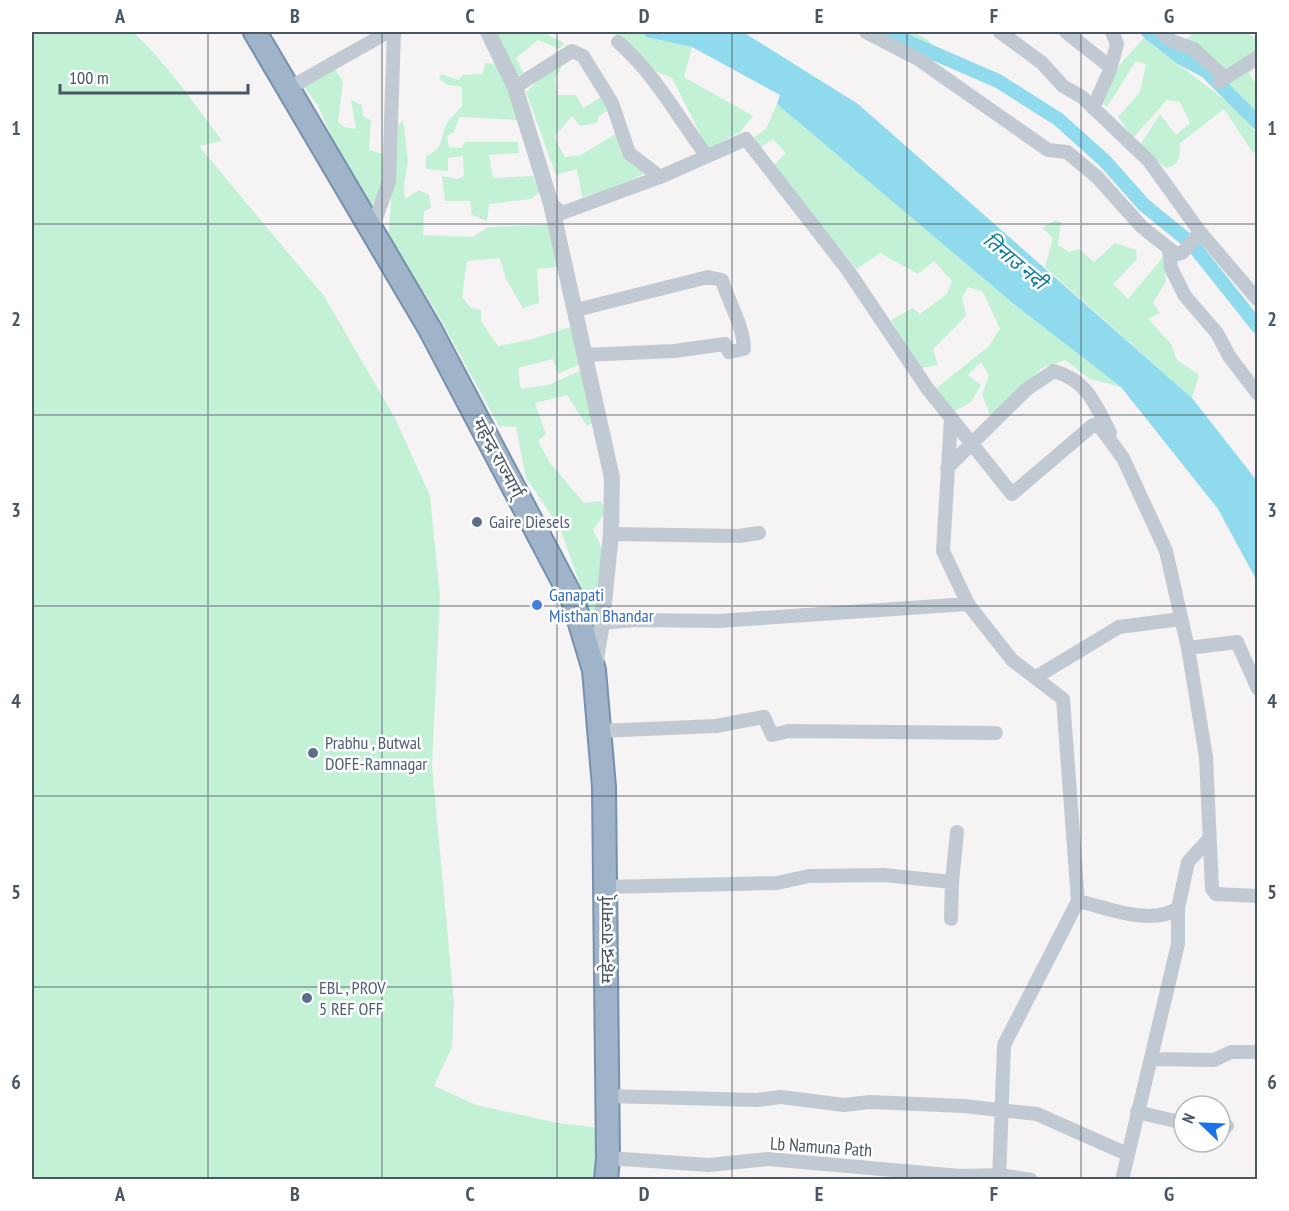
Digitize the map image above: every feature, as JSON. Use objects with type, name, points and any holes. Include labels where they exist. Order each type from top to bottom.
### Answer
[{"type":"highway","name":"महेन्द्र राज्मार्ग्","points":[[255,32],[430,329],[573,600],[594,670],[604,787],[607,1169]]},
{"type":"street","points":[[289,88],[388,32]]},
{"type":"street","points":[[372,229],[389,182],[394,32]]},
{"type":"street","points":[[488,32],[515,87],[551,204],[612,478],[611,534],[602,623],[594,670]]},
{"type":"street","points":[[866,32],[918,59],[1048,150],[1067,152],[1096,177],[1142,227],[1173,251],[1182,253],[1200,232]]},
{"type":"street","points":[[999,32],[1093,108],[1149,161],[1200,232],[1257,300]]},
{"type":"street","points":[[1066,32],[1110,70]]},
{"type":"street","points":[[1093,108],[1110,70],[1117,44],[1112,32]]},
{"type":"street","points":[[1161,32],[1172,41],[1194,49],[1222,80],[1257,57]]},
{"type":"street","points":[[618,42],[652,74],[676,115],[706,155]]},
{"type":"street","points":[[515,87],[572,51],[583,56],[612,103],[629,153],[660,177]]},
{"type":"street","points":[[551,204],[562,213],[660,177],[746,139],[847,269],[927,388],[1012,494],[1093,425],[1101,428],[1123,458]]},
{"type":"street","points":[[1173,251],[1171,268],[1185,296],[1217,333],[1229,356],[1257,394]]},
{"type":"street","points":[[576,310],[708,277],[717,277],[722,280],[729,306],[742,331],[744,350],[738,353],[729,352],[725,344],[674,351],[584,355]]},
{"type":"street","points":[[947,468],[1027,389],[1054,371],[1072,376],[1091,395],[1166,551],[1188,648],[1206,758],[1212,889],[1216,894],[1257,896]]},
{"type":"street","points":[[951,418],[943,551],[968,604],[1012,660],[1063,699],[1078,901],[1004,1044],[1004,1111],[999,1177]]},
{"type":"street","points":[[611,534],[739,536],[759,533]]},
{"type":"street","points":[[602,623],[634,620],[718,621],[968,604]]},
{"type":"street","points":[[1036,677],[1119,627],[1181,619]]},
{"type":"street","points":[[1188,648],[1237,642],[1257,690]]},
{"type":"street","points":[[599,731],[716,726],[764,717],[772,735],[789,730],[996,733]]},
{"type":"street","points":[[951,919],[957,832]]},
{"type":"street","points":[[1122,1179],[1178,944],[1178,908],[1188,862],[1209,839]]},
{"type":"street","points":[[606,888],[777,884],[809,876],[884,875],[952,882]]},
{"type":"street","points":[[1078,901],[1150,917],[1178,908]]},
{"type":"street","points":[[1152,1059],[1214,1060],[1231,1052],[1257,1052]]},
{"type":"street","points":[[608,1096],[757,1100],[780,1097],[844,1105],[870,1102],[942,1105],[1037,1114],[1127,1154]]},
{"type":"street","points":[[1137,1112],[1172,1120]]},
{"type":"street","name":"Lb Namuna Path","points":[[607,1169],[768,1160],[960,1176],[1031,1179]]},
{"type":"street","points":[[830,1179],[833,1165]]},
{"type":"green space","points":[[32,32],[133,32],[145,44],[180,84],[222,141],[199,146],[324,296],[396,420],[430,496],[440,597],[432,766],[454,1003],[452,1047],[434,1086],[476,1105],[558,1123],[599,1128],[598,1179],[32,1179]]},
{"type":"green space","points":[[494,32],[547,32],[546,34],[564,43],[560,49],[538,40],[516,58],[524,74],[516,76]]},
{"type":"green space","points":[[612,32],[643,32],[647,37],[692,47],[684,77],[753,116],[740,132],[708,149],[672,78],[657,72]]},
{"type":"green space","points":[[894,32],[918,35],[929,41],[937,51]]},
{"type":"green space","points":[[1195,32],[1244,32],[1257,39],[1257,64],[1249,74],[1257,85],[1257,114],[1223,80],[1180,44]]},
{"type":"green space","points":[[1144,38],[1234,107],[1257,134],[1257,149],[1253,153],[1224,109],[1180,143],[1177,162],[1166,168],[1140,145],[1160,114],[1176,135],[1190,123],[1180,102],[1167,100],[1133,138],[1118,117],[1140,92],[1146,64],[1136,61],[1107,107],[1099,99],[1122,62]]},
{"type":"green space","points":[[485,63],[500,64],[519,120],[459,117],[454,132],[447,136],[449,147],[461,148],[465,142],[518,142],[519,153],[489,155],[493,178],[533,176],[540,192],[531,199],[489,204],[487,221],[472,215],[470,201],[445,201],[442,176],[457,179],[464,176],[463,156],[448,158],[448,171],[426,169],[426,156],[438,147],[446,125],[462,106],[462,87],[448,85],[439,79],[441,74],[458,80],[463,75],[483,74]]},
{"type":"green space","points":[[563,64],[555,78],[557,95],[576,95],[583,108],[602,97],[608,110],[599,116],[597,123],[580,126],[572,116],[554,137],[565,157],[581,155],[617,133],[621,155],[646,173],[608,190],[582,197],[577,169],[556,175],[526,92],[549,70]]},
{"type":"green space","points":[[334,67],[343,82],[338,122],[344,127],[356,129],[351,100],[362,105],[363,116],[371,120],[369,150],[387,155],[381,197],[371,206],[334,142],[318,106],[302,84]]},
{"type":"green space","points":[[777,104],[1015,305],[1121,387],[1090,379],[1065,360],[1042,368],[991,418],[982,394],[989,376],[981,362],[968,375],[981,385],[971,402],[954,412],[934,390],[989,346],[1000,329],[983,292],[968,287],[962,297],[966,316],[933,349],[938,365],[920,368],[891,320],[913,308],[920,314],[947,294],[952,281],[934,261],[918,274],[880,253],[857,269],[773,166],[786,153],[773,139],[760,148],[753,138],[766,129]]},
{"type":"green space","points":[[403,120],[408,160],[404,186],[405,199],[419,190],[429,195],[431,208],[424,211],[423,235],[473,237],[488,227],[548,225],[558,267],[537,269],[539,303],[523,308],[506,279],[500,258],[467,261],[462,297],[471,308],[481,310],[481,321],[498,346],[529,340],[571,327],[580,364],[558,374],[553,359],[518,368],[521,389],[548,385],[580,371],[595,421],[587,426],[567,395],[535,403],[546,434],[538,441],[550,463],[584,503],[601,501],[606,512],[593,530],[603,550],[601,613],[594,623],[560,528],[526,478],[516,427],[499,426],[435,309],[388,240],[397,127]]},
{"type":"green space","points":[[1055,220],[1061,222],[1058,245],[1069,252],[1079,249],[1094,262],[1115,243],[1136,250],[1137,259],[1113,284],[1128,299],[1163,257],[1166,281],[1153,303],[1160,313],[1148,319],[1171,344],[1177,360],[1199,375],[1192,398],[1045,267],[1053,238],[1042,228]]},
{"type":"water","name":"तिनाउ नदी","points":[[643,32],[743,32],[858,104],[1192,398],[1257,481],[1257,581],[1218,509],[1121,387],[1015,305],[777,104],[780,95],[692,47],[646,37]]},
{"type":"waterway","points":[[885,32],[998,81],[1058,119],[1105,161],[1144,205],[1192,244],[1258,327]]},
{"type":"waterway","points":[[1148,32],[1180,57],[1206,71],[1258,123]]},
{"type":"place","name":"Gaire Diesels","points":[[477,522]]},
{"type":"place","name":"Ganapati Misthan Bhandar","points":[[537,605]]},
{"type":"place","name":"Prabhu , Butwal DOFE-Ramnagar","points":[[313,753]]},
{"type":"place","name":"EBL , PROV 5 REF OFF","points":[[307,998]]}]
